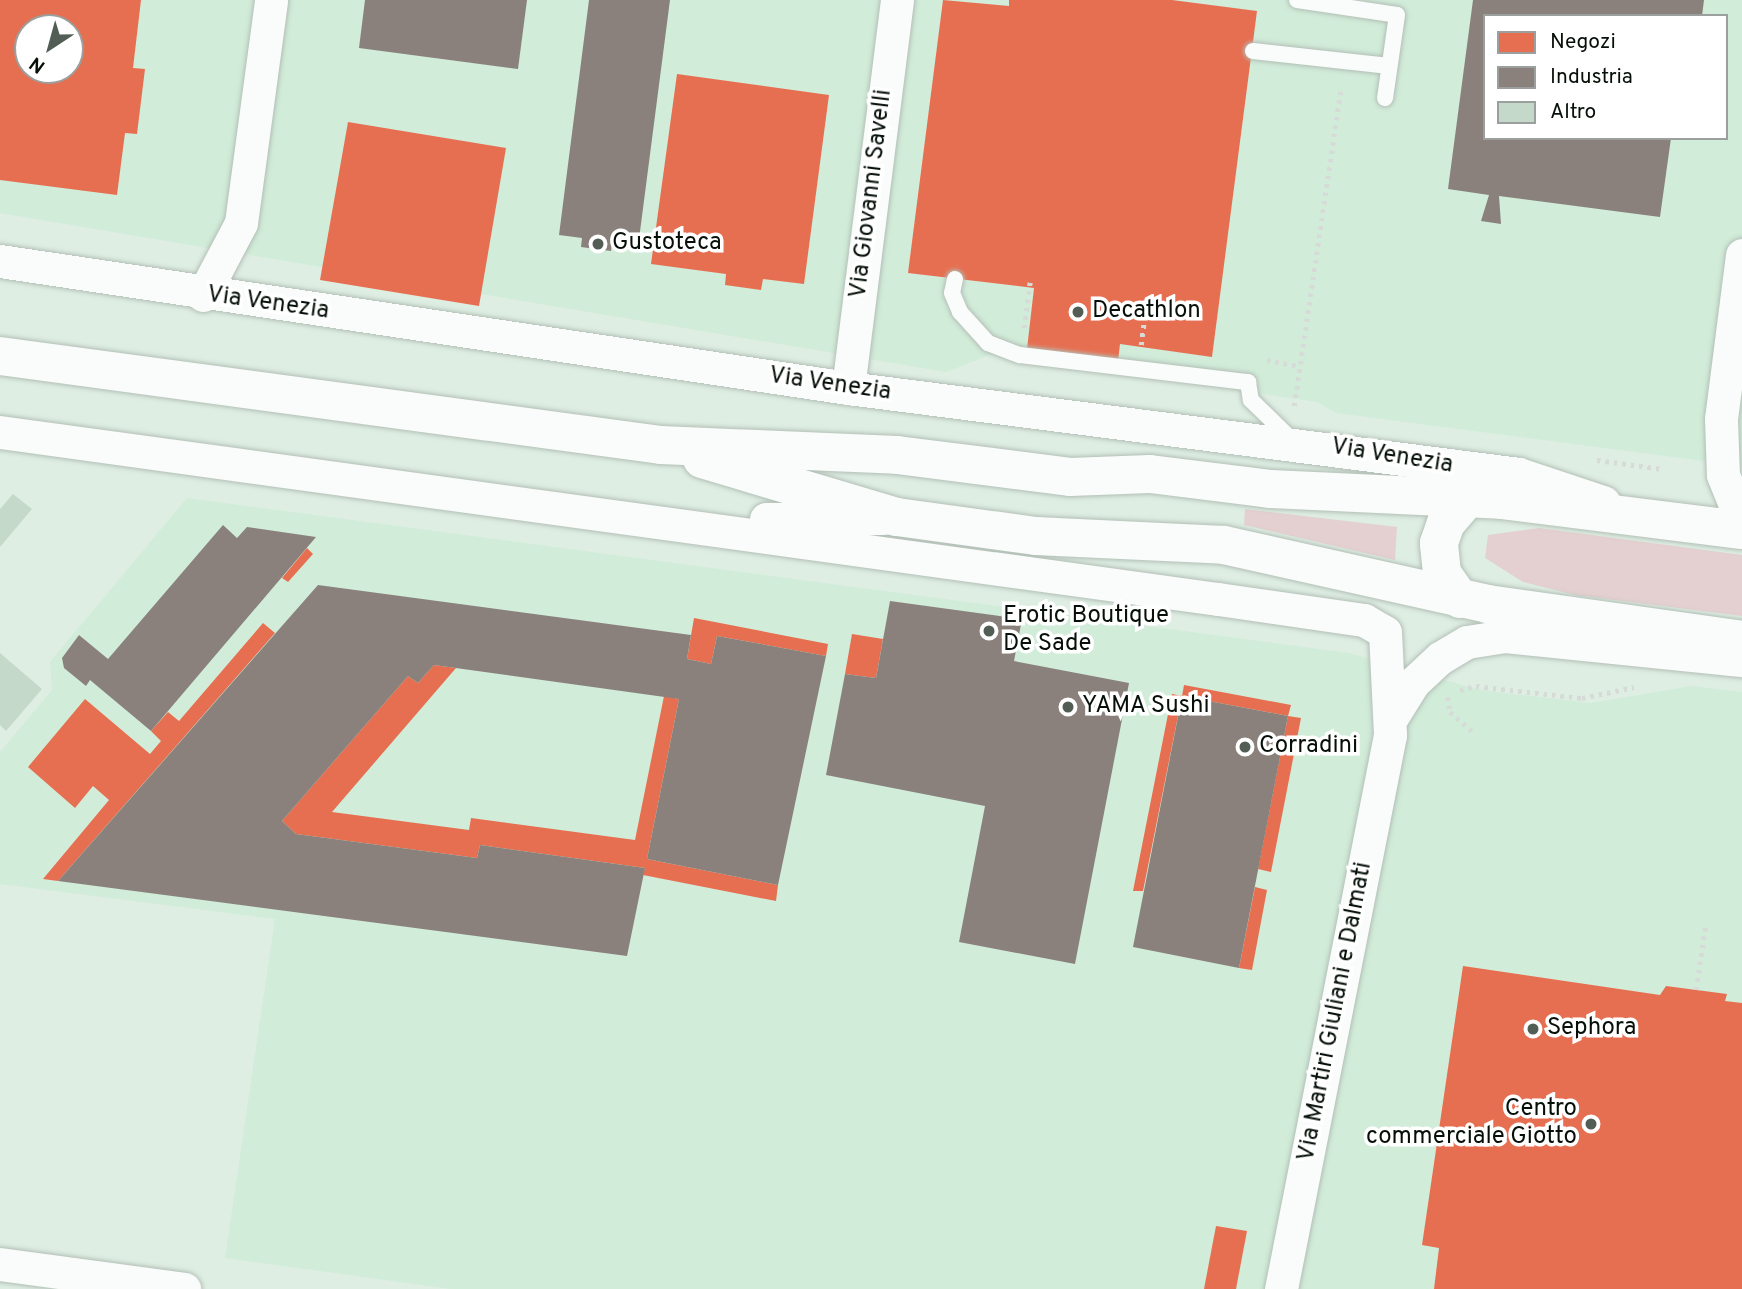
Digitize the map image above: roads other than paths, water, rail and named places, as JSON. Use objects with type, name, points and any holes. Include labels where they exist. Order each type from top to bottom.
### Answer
[{"type":"main road","name":"Via Venezia","points":[[0,356],[661,444],[897,455],[1070,477],[1150,474],[1363,496],[1469,497],[1742,530]]},
{"type":"main road","name":"Via Venezia","points":[[661,444],[897,517],[1036,536],[1224,545],[1377,583],[1460,599],[1742,640]]},
{"type":"main road","name":"Via Venezia","points":[[1460,599],[1442,573],[1439,542],[1446,523],[1469,497]]},
{"type":"street","points":[[203,295],[242,223],[271,0]]},
{"type":"street","name":"Via Giovanni Savelli","points":[[848,388],[897,0]]},
{"type":"street","points":[[1742,256],[1721,419],[1723,475],[1742,522]]},
{"type":"street","name":"Via Venezia","points":[[0,261],[203,295],[848,388],[1293,440],[1519,474],[1655,519]]},
{"type":"street","name":"Via Venezia","points":[[0,432],[1364,620],[1385,632]]},
{"type":"street","name":"Via Venezia","points":[[702,530],[750,519],[897,517]]},
{"type":"street","points":[[1377,583],[1385,632],[1391,726]]},
{"type":"street","points":[[1391,726],[1413,682],[1440,658],[1467,642],[1504,636],[1742,660]]},
{"type":"street","name":"Via Martiri Giuliani e Dalmati","points":[[1281,1289],[1391,726]]},
{"type":"street","points":[[0,1264],[184,1289]]},
{"type":"lane","points":[[1297,0],[1397,15],[1385,98]]},
{"type":"lane","points":[[1252,51],[1389,66]]},
{"type":"lane","points":[[954,279],[952,293],[960,312],[988,343],[1020,355],[1248,382],[1251,400],[1293,440]]},
{"type":"place","name":"Gustoteca","points":[[598,244]]},
{"type":"place","name":"Decathlon","points":[[1078,312]]},
{"type":"place","name":"Erotic Boutique De Sade","points":[[989,631]]},
{"type":"place","name":"YAMA Sushi","points":[[1068,707]]},
{"type":"place","name":"Corradini","points":[[1245,747]]},
{"type":"place","name":"Sephora","points":[[1533,1029]]},
{"type":"place","name":"Centro commerciale Giotto","points":[[1591,1124]]}]
